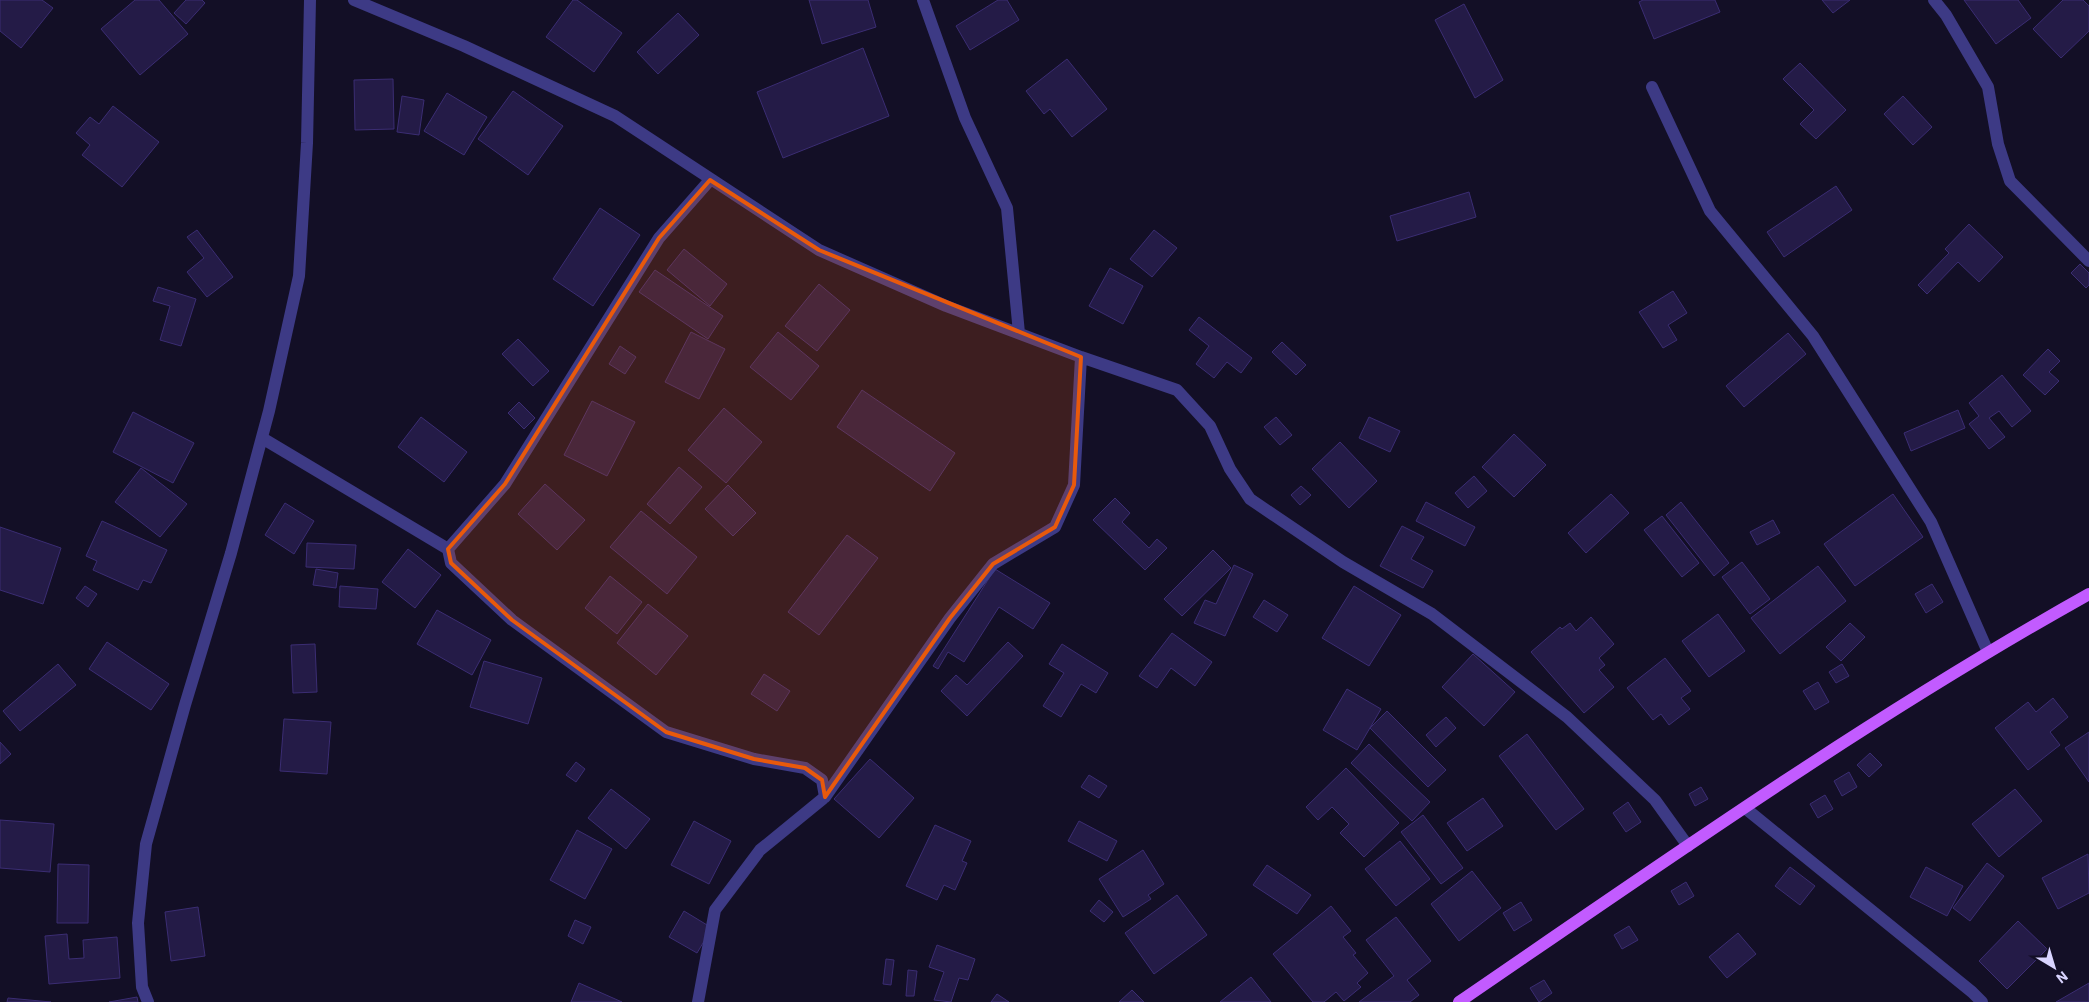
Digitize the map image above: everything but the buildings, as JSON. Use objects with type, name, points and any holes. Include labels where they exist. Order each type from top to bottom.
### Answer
[{"type":"main road","points":[[1459,1002],[1688,846],[1922,692],[2089,594]]},
{"type":"street","points":[[148,1002],[142,987],[138,924],[146,844],[185,705],[231,553],[262,438],[299,276],[308,143],[310,0]]},
{"type":"street","points":[[354,0],[464,46],[615,116],[819,250],[946,306],[1081,357],[1177,390],[1210,426],[1230,469],[1250,498],[1343,562],[1432,614],[1567,717],[1656,800],[1688,846]]},
{"type":"street","points":[[923,0],[965,118],[1007,208],[1019,334]]},
{"type":"street","points":[[1934,0],[1946,14],[1988,87],[1998,144],[2010,181],[2089,260]]},
{"type":"street","points":[[1652,86],[1710,212],[1813,336],[1931,522],[1988,652]]},
{"type":"street","points":[[448,549],[504,484],[659,238],[710,180]]},
{"type":"street","points":[[698,1002],[715,910],[760,850],[825,797],[950,618],[993,564],[1056,526],[1074,485],[1081,357]]},
{"type":"street","points":[[262,438],[448,549],[451,563],[512,620],[666,732],[754,759],[805,768],[822,780],[825,797]]},
{"type":"street","points":[[1745,808],[1982,1002]]},
{"type":"highlighted area","points":[[710,180],[819,250],[1081,357],[1074,485],[1055,527],[993,564],[950,618],[825,797],[822,780],[805,768],[754,759],[666,732],[512,620],[451,563],[448,549],[505,484],[659,238]]}]
